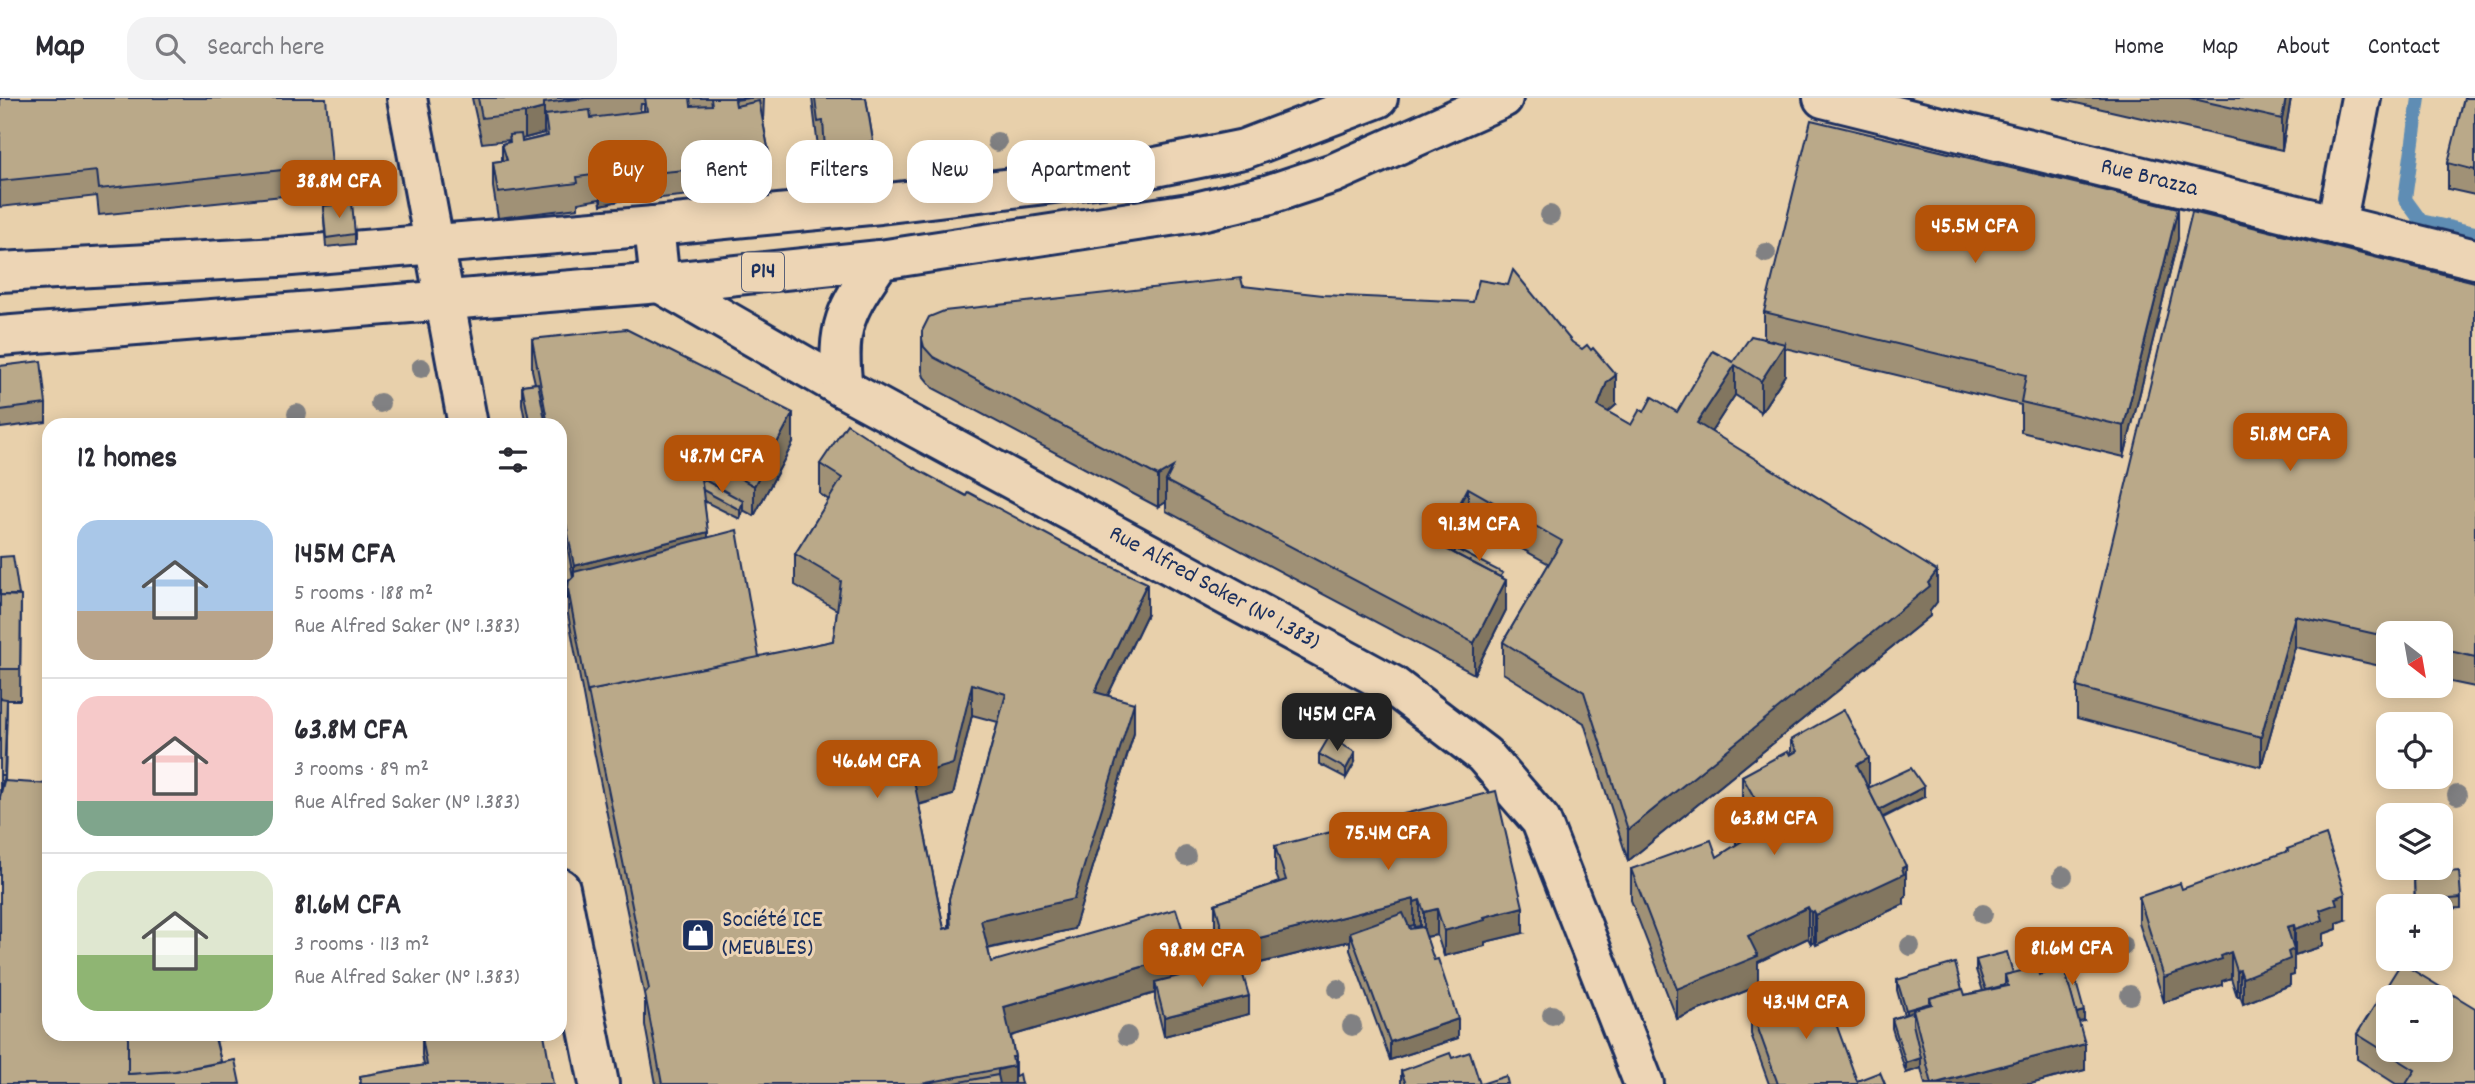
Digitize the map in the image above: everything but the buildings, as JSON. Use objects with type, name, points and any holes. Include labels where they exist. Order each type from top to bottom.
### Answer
[{"type":"main road","points":[[407,98],[467,418]]},
{"type":"main road","name":"P14","points":[[0,272],[279,257],[654,226],[880,204],[1111,176],[1244,149],[1378,98]]},
{"type":"main road","name":"P14","points":[[0,336],[660,283],[880,260],[1196,212],[1267,195],[1334,173],[1503,98]]},
{"type":"main road","name":"Rue Brazza","points":[[1823,98],[2475,259]]},
{"type":"main road","points":[[2336,225],[2361,98]]},
{"type":"main road","points":[[654,226],[660,283]]},
{"type":"main road","points":[[843,388],[839,356],[841,330],[855,297],[880,260]]},
{"type":"main road","name":"Rue Alfred Saker (N° 1.383)","points":[[660,283],[843,388],[1392,685],[1484,755],[1541,821],[1644,1084]]},
{"type":"main road","points":[[567,923],[599,1084]]},
{"type":"waterway","points":[[2419,98],[2405,199],[2421,221],[2475,233]]},
{"type":"place","name":"Société ICE (MEUBLES)","points":[[698,935]]}]
